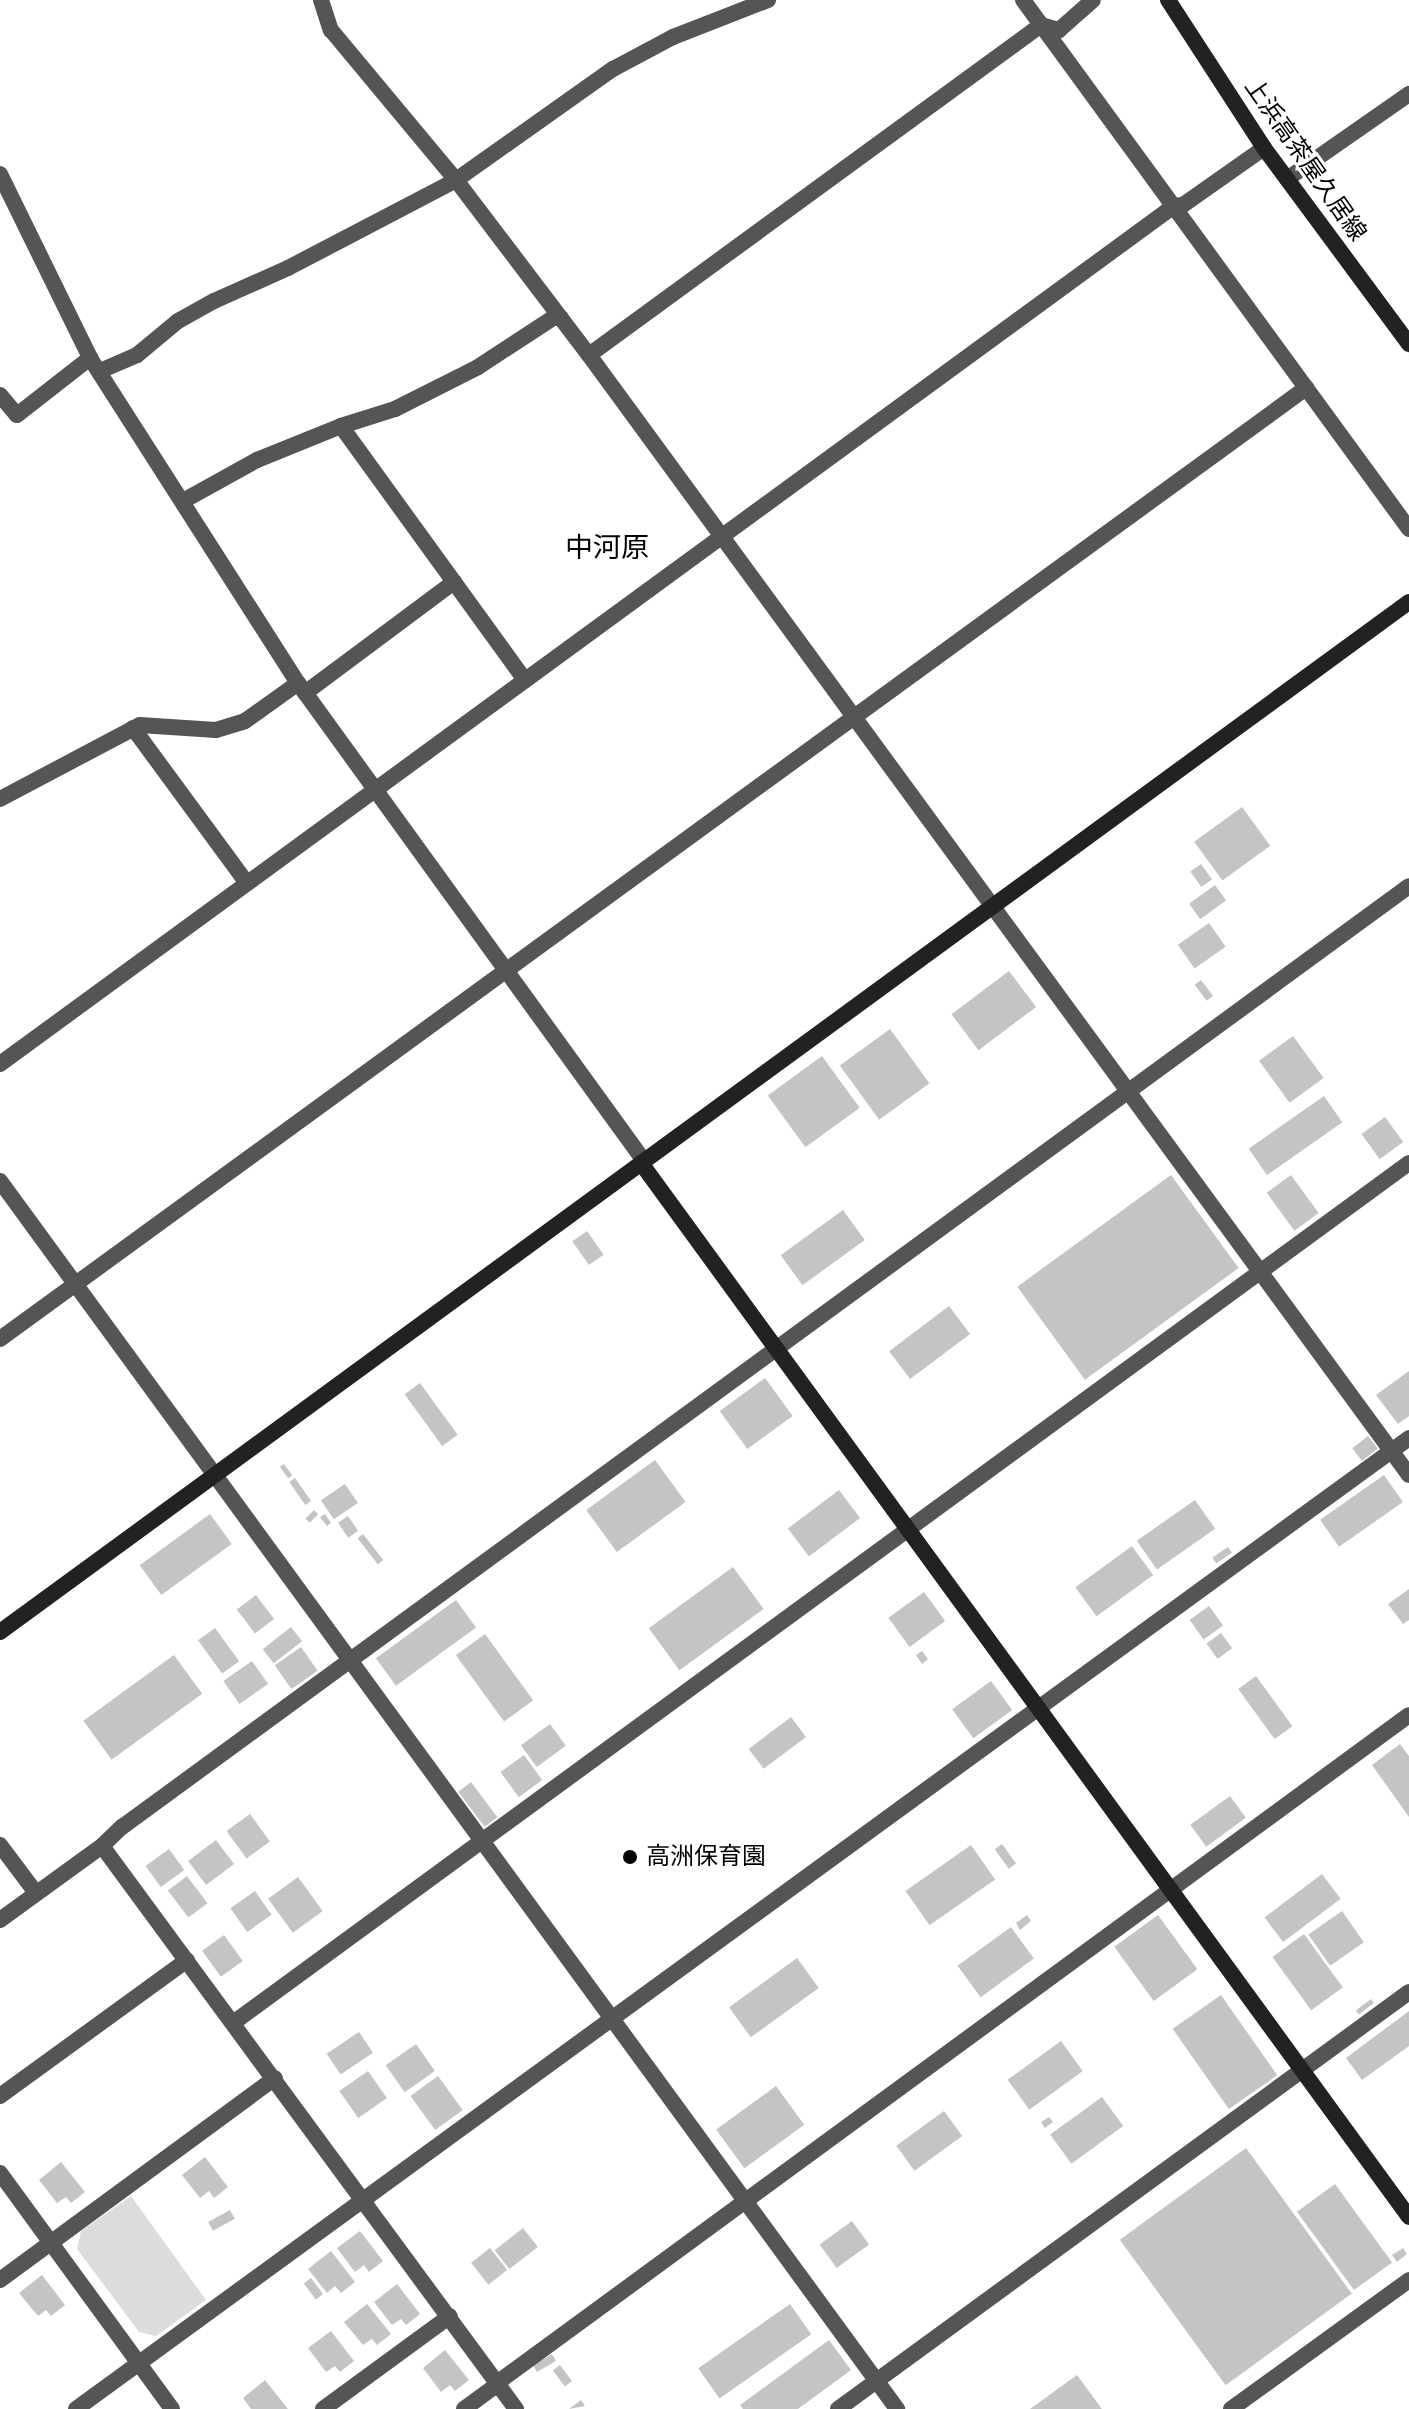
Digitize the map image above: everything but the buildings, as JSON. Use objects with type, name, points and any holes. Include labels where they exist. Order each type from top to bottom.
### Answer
[{"type":"street","points":[[321,0],[331,30],[456,180],[589,355],[1409,1475]]},
{"type":"street","points":[[0,395],[17,415],[95,364],[137,355],[178,321],[214,301],[288,268],[456,180],[613,69],[673,37],[768,0]]},
{"type":"street","points":[[1023,0],[1409,529]]},
{"type":"street","points":[[1041,25],[1059,30],[1093,0]]},
{"type":"street","name":"上浜高茶屋久居線","points":[[1168,0],[1264,148],[1409,343]]},
{"type":"street","points":[[589,355],[1041,25]]},
{"type":"street","points":[[1287,179],[1409,94]]},
{"type":"street","points":[[0,1064],[1174,206],[1183,205],[1264,148]]},
{"type":"street","points":[[0,174],[95,364],[301,688],[907,1529],[1409,2217]]},
{"type":"street","points":[[183,501],[257,460],[341,426],[395,409],[478,367],[553,318],[561,318]]},
{"type":"street","points":[[0,1339],[505,968],[855,718],[1306,388]]},
{"type":"street","points":[[341,426],[525,680]]},
{"type":"street","points":[[0,799],[140,725],[216,730],[245,721],[301,688],[454,582]]},
{"type":"street","points":[[0,1632],[1409,602]]},
{"type":"street","points":[[133,728],[247,883]]},
{"type":"street","points":[[0,1920],[102,1846],[122,1827],[1409,886]]},
{"type":"street","points":[[233,2023],[1409,1163]]},
{"type":"street","points":[[0,1181],[897,2409]]},
{"type":"street","points":[[76,2409],[614,2021],[1409,1438]]},
{"type":"street","points":[[464,2409],[1409,1715]]},
{"type":"street","points":[[0,1845],[36,1893]]},
{"type":"street","points":[[102,1846],[516,2409]]},
{"type":"street","points":[[0,2096],[187,1960]]},
{"type":"street","points":[[838,2409],[1409,1992]]},
{"type":"street","points":[[0,2280],[275,2078]]},
{"type":"street","points":[[0,2173],[172,2409]]},
{"type":"street","points":[[1231,2409],[1409,2280]]},
{"type":"street","points":[[323,2409],[450,2316]]},
{"type":"shaded area","points":[[131,2196],[206,2300],[156,2336],[139,2332],[77,2249],[81,2231]]},
{"type":"place","name":"高洲保育園","points":[[630,1857]]},
{"type":"district","name":"中河原","points":[[607,548]]}]
